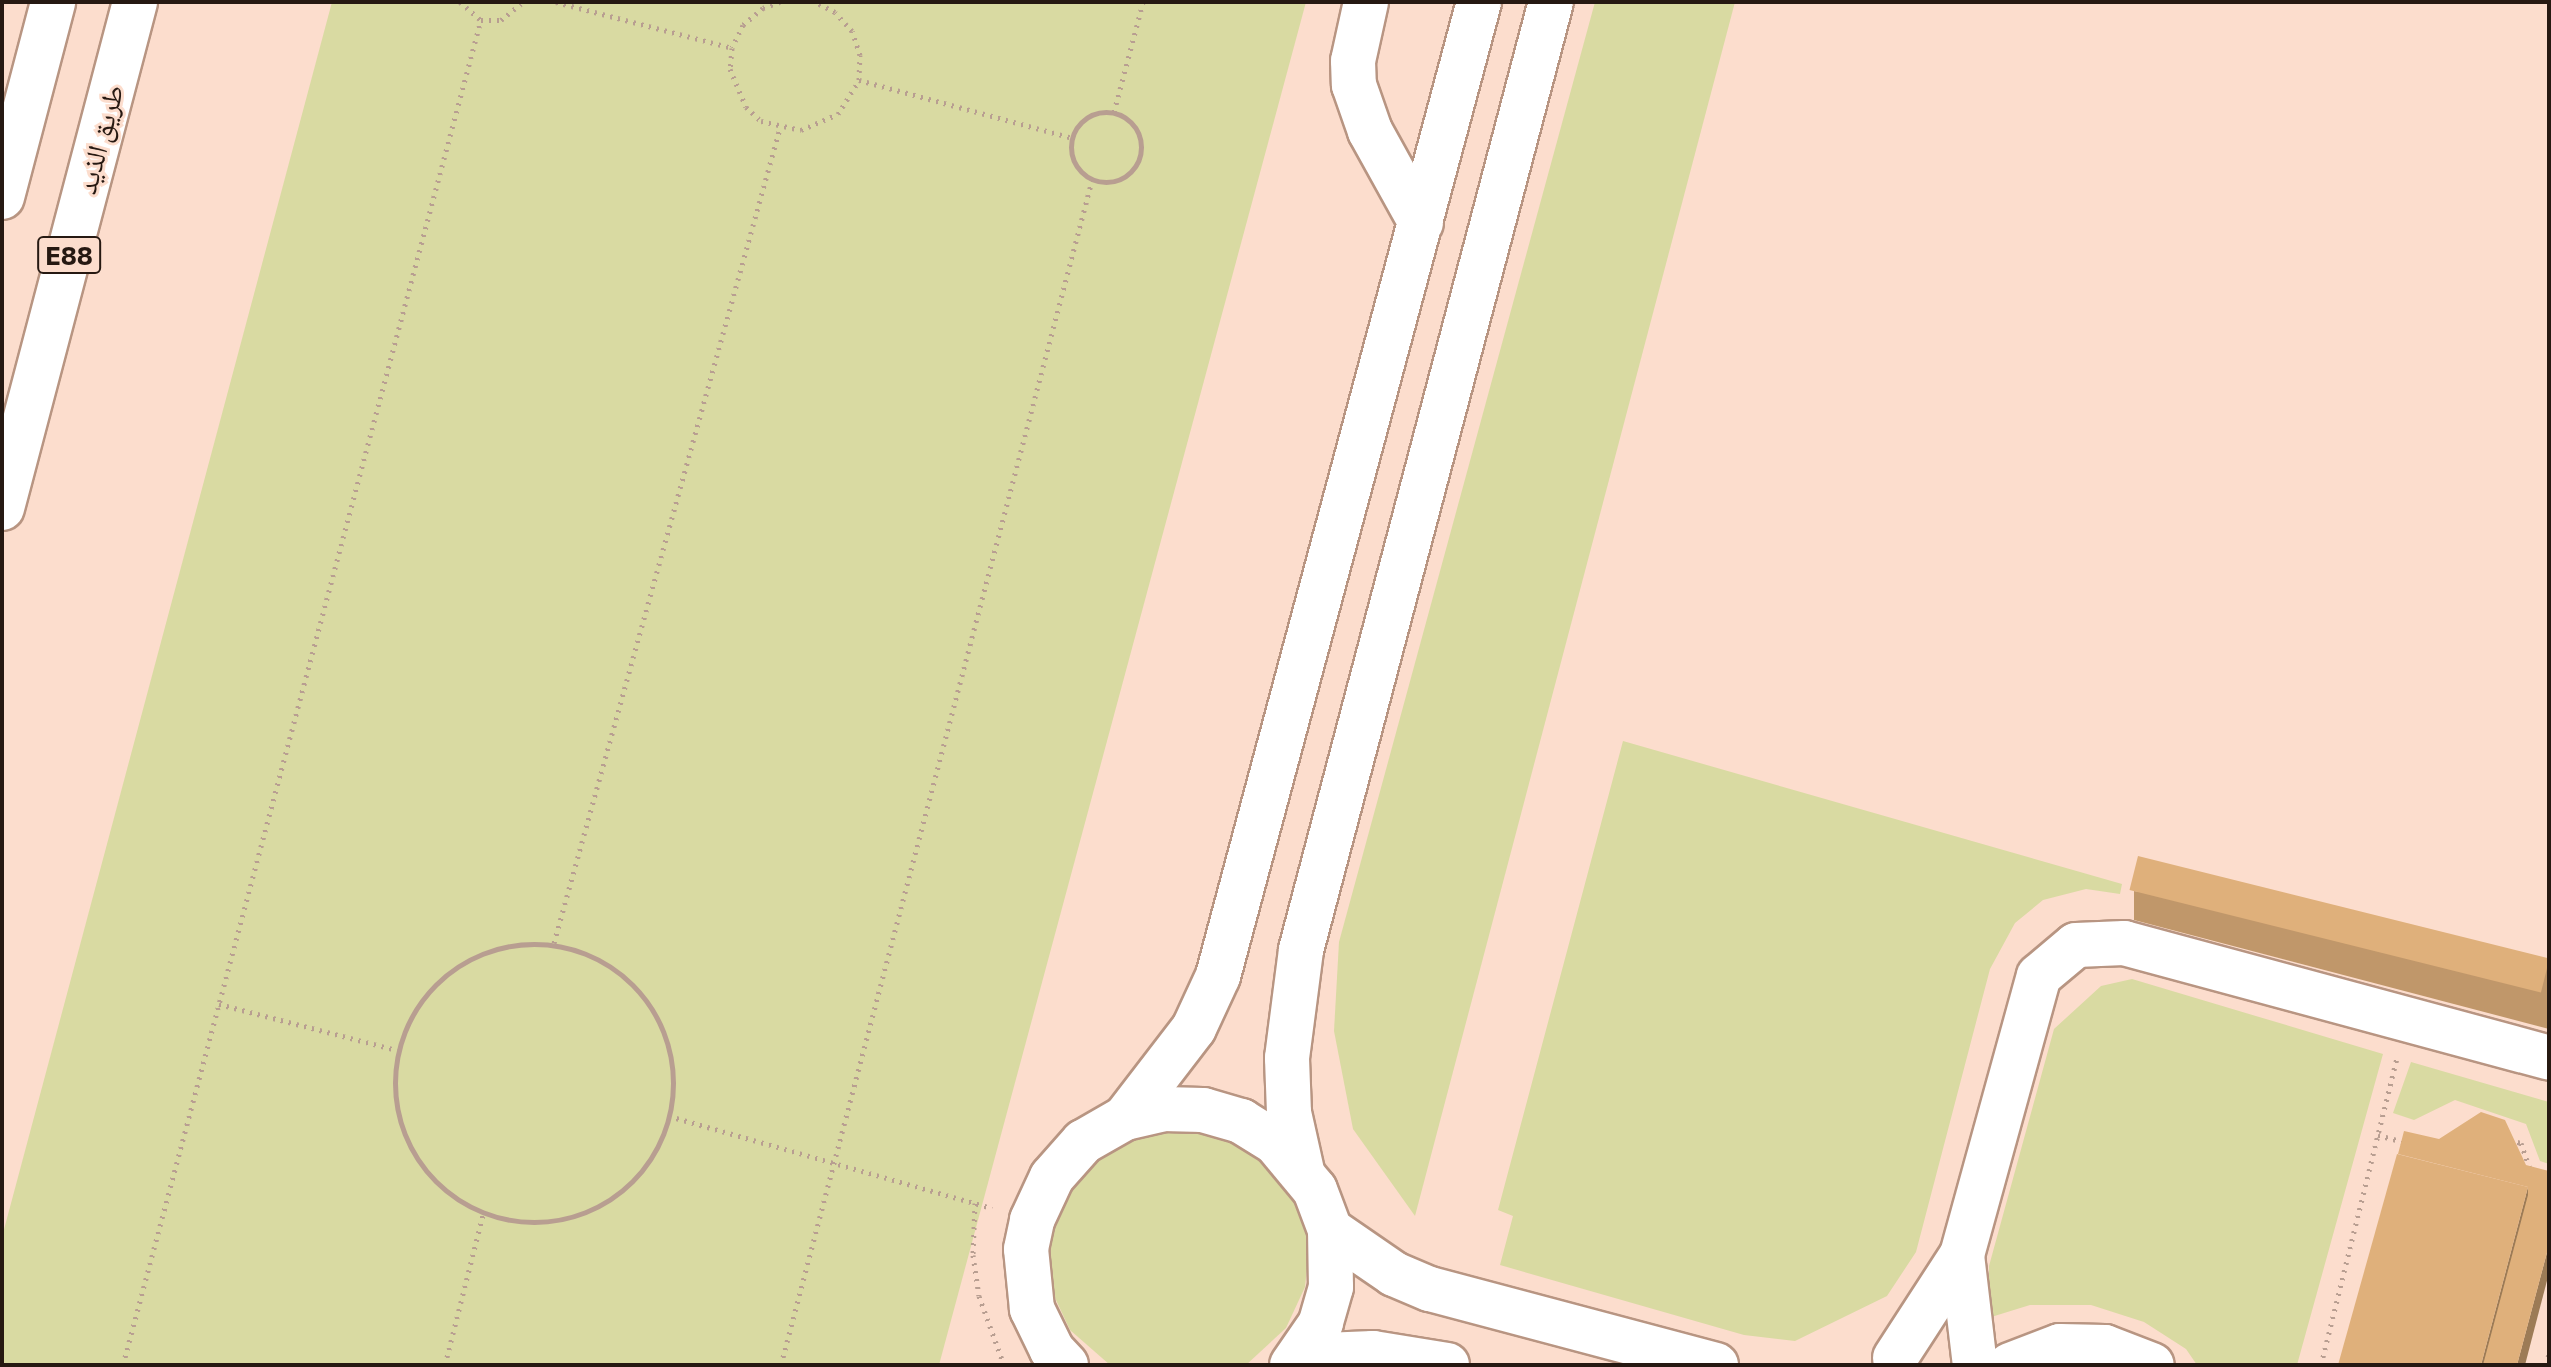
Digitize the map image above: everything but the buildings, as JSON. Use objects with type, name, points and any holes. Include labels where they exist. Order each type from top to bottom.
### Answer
[{"type":"main road","points":[[2,197],[53,2]]},
{"type":"main road","name":"طريق الذيد","points":[[2,508],[135,2]]},
{"type":"main road","points":[[1366,2],[1353,61],[1354,85],[1370,131],[1421,223]]},
{"type":"main road","points":[[1125,1118],[1194,1028],[1218,976],[1479,2]]},
{"type":"main road","points":[[1296,1361],[1321,1323],[1331,1287],[1330,1230],[1302,1171],[1289,1113],[1287,1058],[1301,950],[1551,2]]},
{"type":"main road","points":[[1884,1362],[1962,1255],[2030,999],[2039,976],[2076,945],[2124,943],[2549,1058]]},
{"type":"main road","points":[[1052,1365],[1032,1309],[1026,1249],[1032,1220],[1052,1177],[1083,1142],[1125,1118],[1176,1110],[1203,1110],[1241,1121],[1275,1142],[1302,1171]]},
{"type":"main road","points":[[1330,1230],[1394,1274],[1430,1289],[1716,1365]]},
{"type":"main road","points":[[1962,1255],[1975,1365]]},
{"type":"main road","points":[[1032,1309],[1066,1365]]},
{"type":"main road","points":[[2010,1365],[2060,1346],[2105,1347],[2152,1365]]},
{"type":"main road","points":[[1296,1361],[1373,1353],[1447,1365]]},
{"type":"main road","points":[[1884,1362],[1947,1365]]},
{"type":"path","points":[[460,2],[481,20],[501,20],[523,2]]},
{"type":"path","points":[[556,2],[732,48]]},
{"type":"path","points":[[780,2],[743,25],[732,48],[730,69],[740,98],[761,121],[780,128],[821,125],[851,99],[859,80],[860,55],[852,31],[835,12],[815,2]]},
{"type":"path","points":[[1114,112],[1143,2]]},
{"type":"path","points":[[123,1365],[481,20]]},
{"type":"path","points":[[859,80],[1072,138]]},
{"type":"path","points":[[1114,112],[1131,123],[1141,139],[1139,159],[1129,174],[1112,183],[1092,180],[1078,170],[1071,155],[1072,138],[1081,122],[1097,113],[1114,112]]},
{"type":"path","points":[[554,943],[780,128]]},
{"type":"path","points":[[781,1365],[1092,180]]},
{"type":"path","points":[[554,943],[598,958],[635,986],[661,1024],[673,1070],[669,1116],[651,1161],[619,1196],[576,1217],[529,1224],[483,1215],[440,1188],[409,1149],[395,1100],[397,1050],[418,1003],[455,966],[502,946],[554,943]]},
{"type":"path","points":[[219,1004],[397,1050]]},
{"type":"path","points":[[2321,1365],[2399,1051]]},
{"type":"path","points":[[669,1116],[1032,1220]]},
{"type":"path","points":[[2378,1135],[2413,1145]]},
{"type":"path","points":[[2506,1139],[2521,1143],[2534,1183]]},
{"type":"path","points":[[975,1203],[973,1255],[979,1296],[1004,1365]]},
{"type":"path","points":[[445,1365],[483,1215]]},
{"type":"path","points":[[2546,1365],[2549,1354]]},
{"type":"green space","points":[[332,2],[1306,2],[939,1365],[2,1365],[2,1237]]},
{"type":"green space","points":[[1595,2],[1735,2],[1415,1216],[1353,1129],[1334,1031],[1339,942]]},
{"type":"green space","points":[[1623,741],[2122,884],[2120,894],[2086,889],[2043,900],[2015,923],[1990,969],[1916,1252],[1887,1296],[1795,1341],[1744,1335],[1500,1265],[1513,1216],[1498,1210]]},
{"type":"green space","points":[[2132,979],[2383,1054],[2297,1365],[2197,1365],[2186,1349],[2144,1322],[2091,1305],[2030,1305],[1988,1318],[1989,1266],[2054,1029],[2101,986]]},
{"type":"green space","points":[[2411,1062],[2549,1102],[2549,1164],[2540,1161],[2526,1124],[2455,1100],[2414,1120],[2393,1113]]},
{"type":"green space","points":[[1137,1126],[1224,1128],[1289,1182],[1303,1213],[1309,1250],[1305,1287],[1286,1328],[1246,1365],[1110,1365],[1070,1330],[1049,1285],[1047,1229],[1066,1181]]}]
